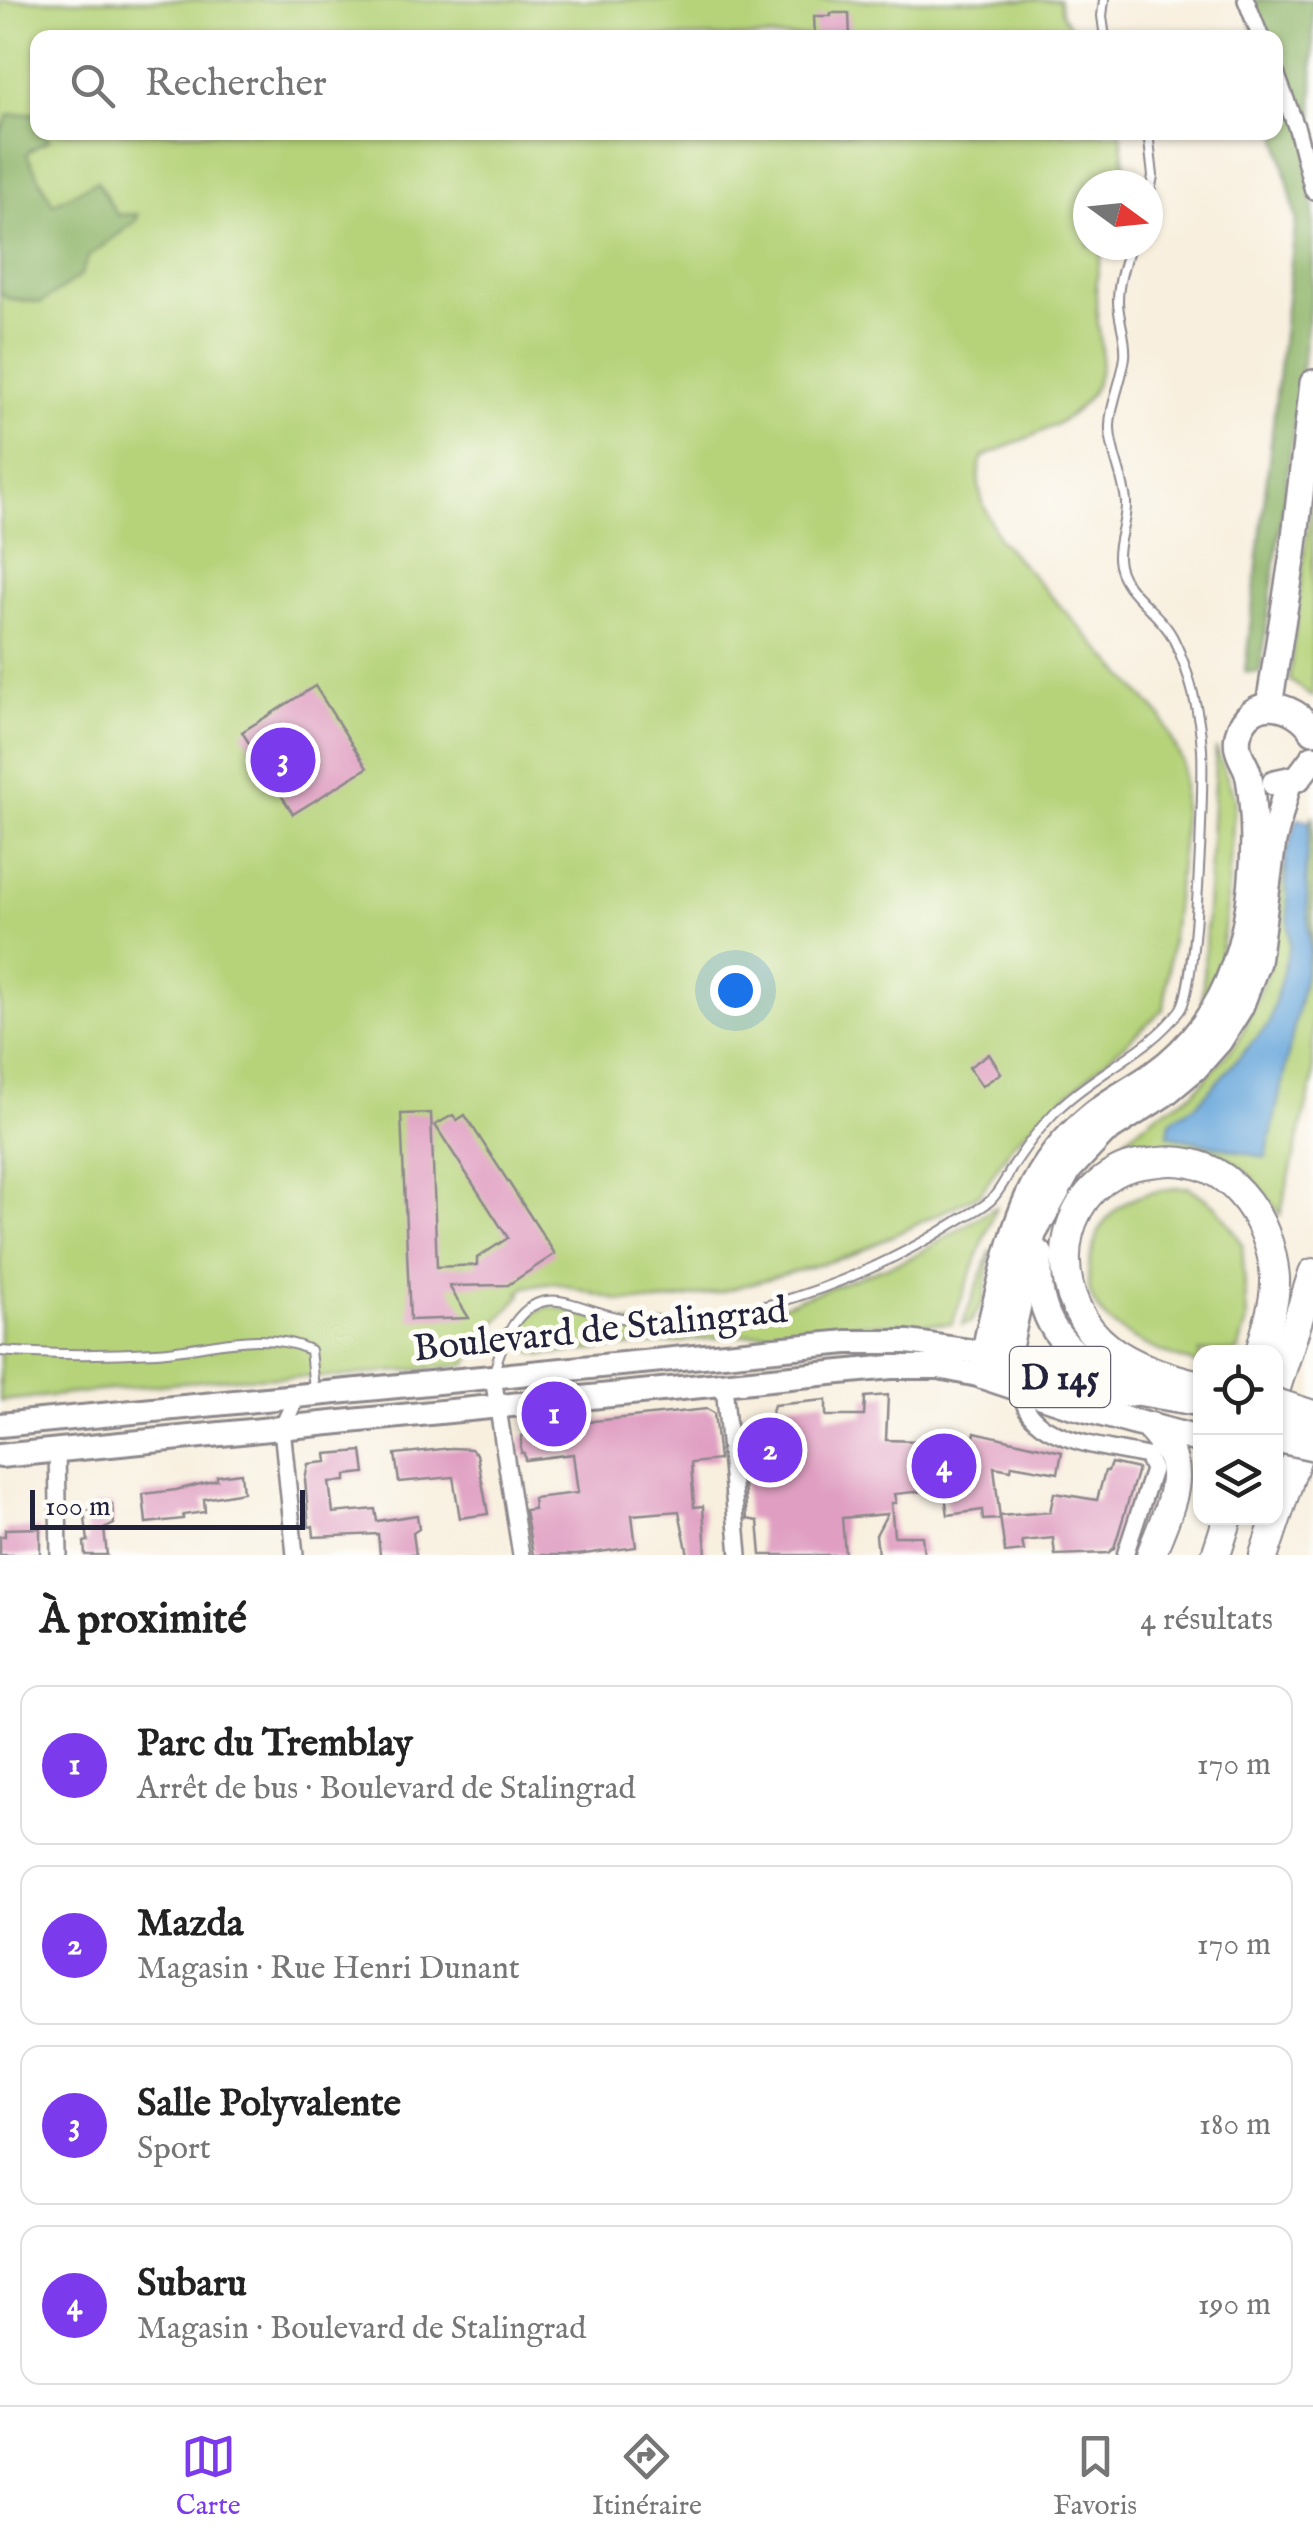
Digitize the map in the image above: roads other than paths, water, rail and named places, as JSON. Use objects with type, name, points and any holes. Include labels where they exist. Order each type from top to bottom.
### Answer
[{"type":"highway","points":[[1193,1383],[1158,1373],[1109,1348],[1080,1316],[1072,1300],[1065,1260],[1070,1228],[1090,1194],[1113,1174],[1141,1164],[1183,1162],[1218,1172],[1244,1196],[1264,1228],[1274,1277],[1261,1345]]},
{"type":"highway","points":[[1283,1366],[1313,1272]]},
{"type":"highway","points":[[1264,1555],[1313,1412],[1283,1406]]},
{"type":"highway","points":[[1150,1427],[1172,1456],[1175,1472],[1151,1555]]},
{"type":"highway","points":[[1216,1555],[1226,1525]]},
{"type":"main road","points":[[1268,706],[1293,554],[1313,383]]},
{"type":"main road","points":[[993,1366],[1014,1230],[1030,1187],[1068,1137],[1092,1115],[1174,1058],[1196,1034],[1226,986],[1239,952],[1246,912],[1253,820],[1248,772],[1238,754],[1238,733],[1250,715],[1268,706],[1288,706],[1304,716],[1313,731]]},
{"type":"main road","points":[[1248,772],[1266,783],[1288,782],[1306,771],[1313,758]]},
{"type":"main road","points":[[993,1366],[1034,1234],[1058,1186],[1078,1157],[1116,1123],[1181,1080],[1206,1056],[1232,1022],[1250,987],[1257,962],[1272,841],[1288,782]]},
{"type":"main road","points":[[1043,1219],[1038,1268],[1042,1299],[1053,1327],[1076,1356],[1144,1408],[1193,1432]]},
{"type":"main road","name":"Boulevard de Stalingrad","points":[[0,1425],[872,1340],[1126,1394],[1193,1402]]},
{"type":"main road","name":"Boulevard de Stalingrad","points":[[0,1456],[912,1366],[993,1366],[1022,1389],[1150,1427]]},
{"type":"main road","points":[[1283,1421],[1313,1430]]},
{"type":"main road","name":"D 145","points":[[1150,1427],[1193,1432]]},
{"type":"main road","points":[[1283,1440],[1313,1447]]},
{"type":"main road","points":[[1283,1456],[1313,1462]]},
{"type":"street","points":[[1246,0],[1258,30]]},
{"type":"street","points":[[1283,92],[1313,191]]},
{"type":"street","points":[[493,1378],[521,1555]]},
{"type":"street","points":[[724,1384],[739,1555]]},
{"type":"street","points":[[1022,1389],[1027,1415],[1044,1428],[1146,1456],[1152,1462],[1153,1470],[1125,1555]]},
{"type":"street","points":[[295,1555],[282,1428],[306,1395]]},
{"type":"street","points":[[56,1451],[59,1555]]},
{"type":"lane","points":[[1104,0],[1104,30]]},
{"type":"lane","points":[[1149,140],[1152,170]]},
{"type":"lane","points":[[493,1378],[499,1351],[510,1332],[530,1306],[538,1302],[560,1301],[636,1320],[723,1314],[789,1298],[927,1240],[992,1199],[1030,1141],[1060,1106],[1147,1042],[1182,1008],[1190,972],[1202,746],[1182,664],[1164,624],[1132,592],[1118,561],[1126,501],[1110,430],[1126,350],[1118,302],[1125,260]]},
{"type":"lane","points":[[0,1351],[156,1352],[270,1339],[310,1350],[306,1395]]},
{"type":"water","points":[[1298,818],[1310,821],[1306,867],[1310,952],[1266,1158],[1168,1135],[1170,1121],[1197,1104],[1269,1024],[1290,945],[1285,856]]},
{"type":"place","name":"Salle Polyvalente","points":[[283,760]]},
{"type":"place","name":"Parc du Tremblay","points":[[554,1414]]},
{"type":"place","name":"Mazda","points":[[770,1450]]},
{"type":"place","name":"Subaru","points":[[944,1466]]}]
